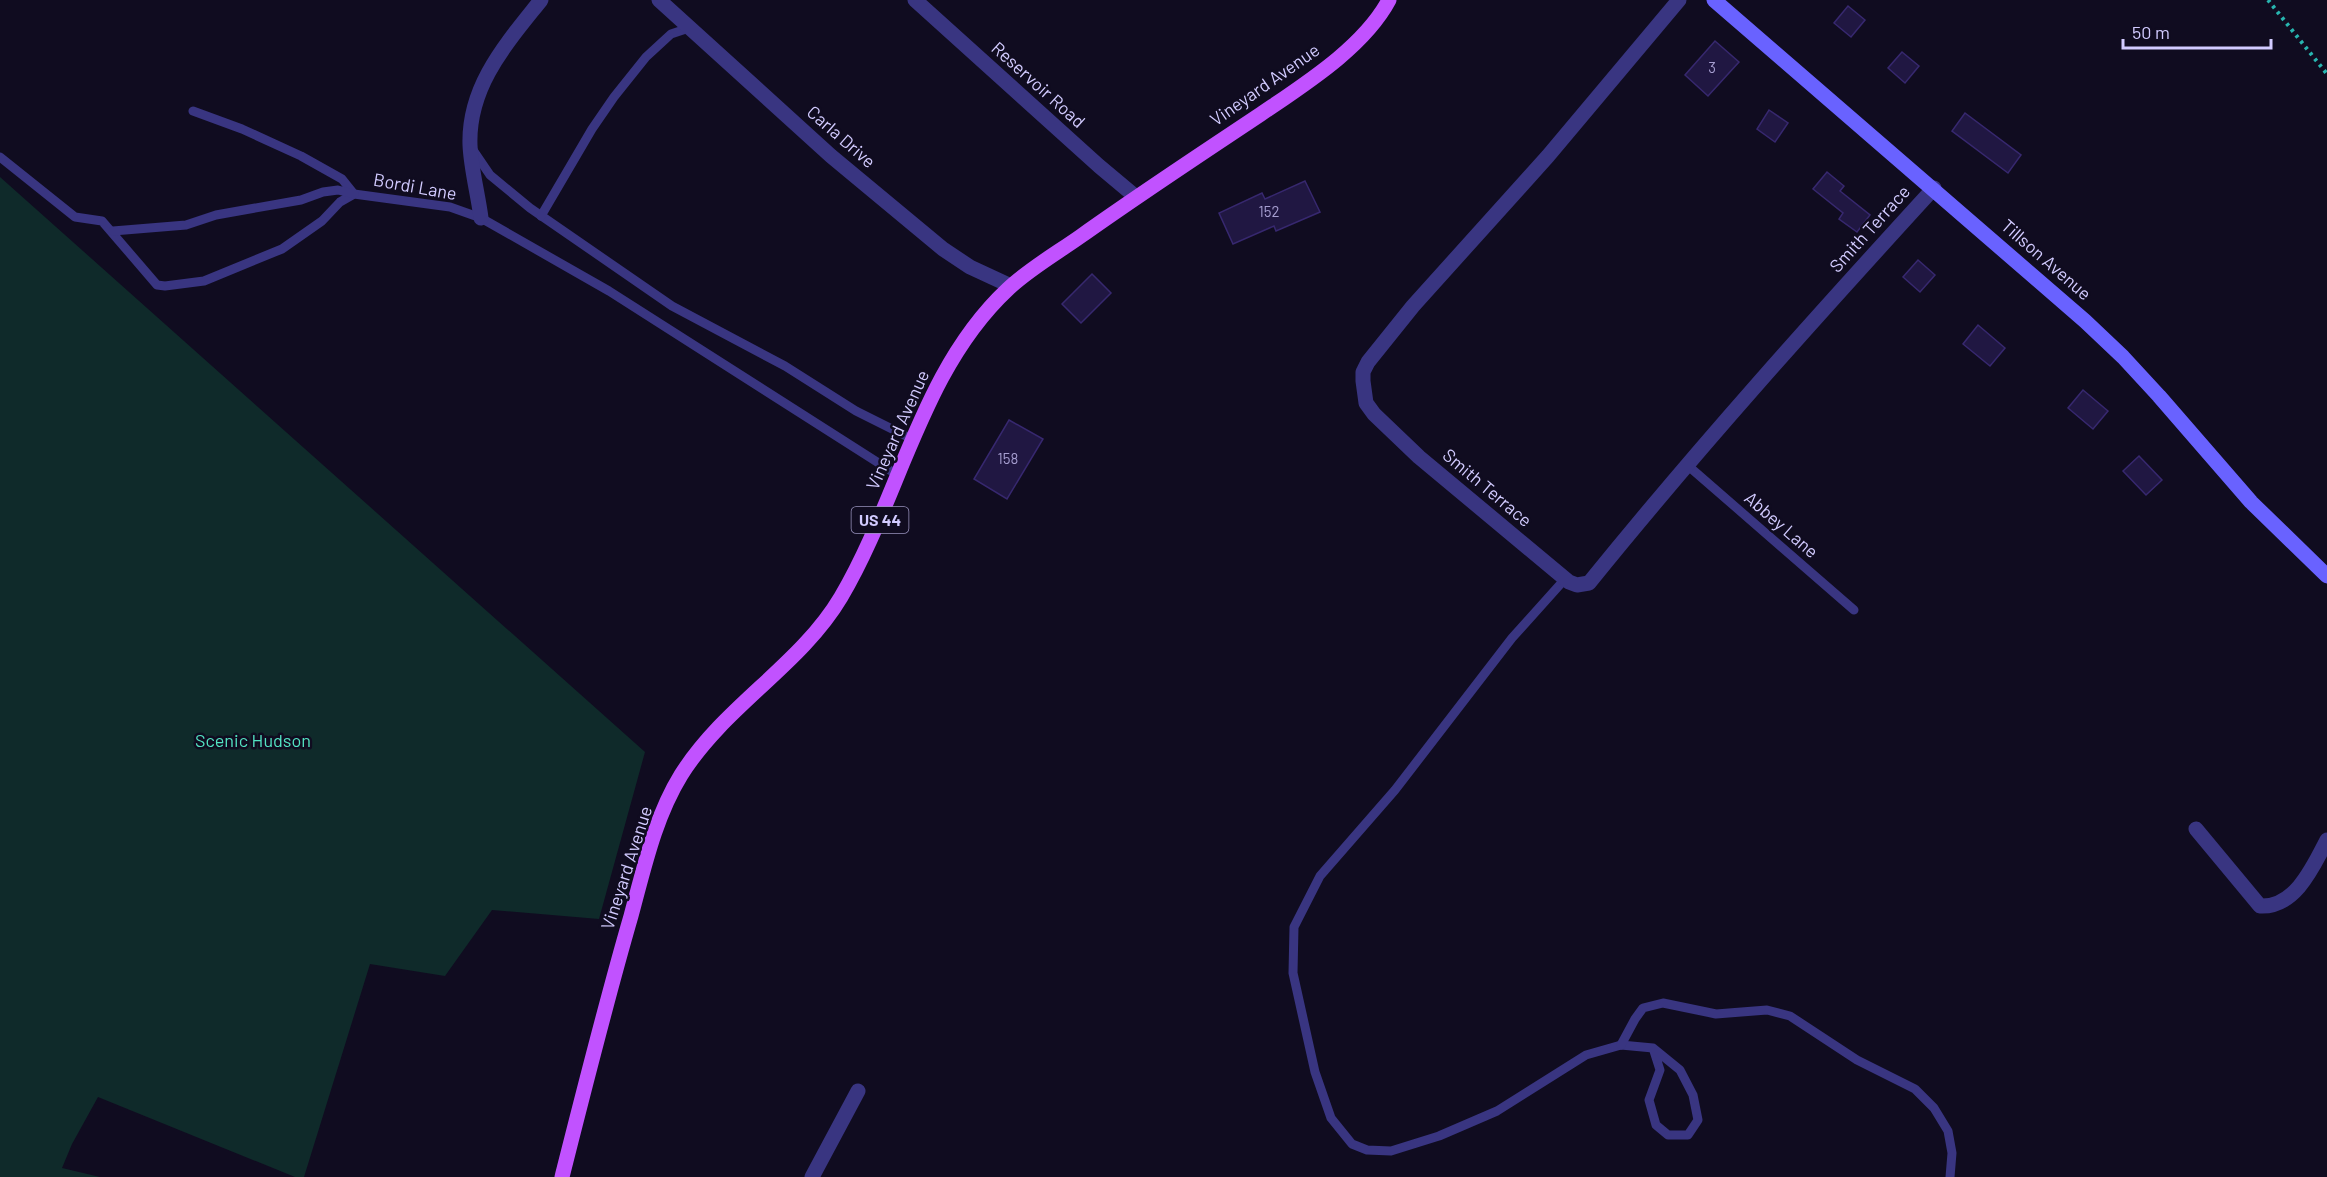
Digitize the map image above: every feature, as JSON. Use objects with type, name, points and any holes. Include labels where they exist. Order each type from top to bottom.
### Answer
[{"type":"main road","name":"Vineyard Avenue","points":[[562,1177],[609,991],[656,827],[679,778],[702,744],[721,723],[810,639],[840,598],[878,523],[933,393],[958,348],[988,309],[1011,286],[1136,197],[1311,80],[1352,47],[1389,0]]},
{"type":"street","points":[[481,218],[470,146],[471,116],[479,88],[499,53],[541,0]]},
{"type":"street","name":"Carla Drive","points":[[659,0],[831,156],[943,249],[970,267],[1011,286]]},
{"type":"street","name":"Reservoir Road","points":[[915,0],[1136,197]]},
{"type":"street","name":"Smith Terrace","points":[[1679,0],[1548,156],[1413,306],[1368,362],[1363,372],[1366,403],[1374,414],[1419,457],[1565,579],[1577,585],[1589,582],[1686,464],[1934,188]]},
{"type":"street","name":"Tillson Avenue","points":[[1714,0],[2085,321],[2123,357],[2251,502],[2327,576]]},
{"type":"street","points":[[2196,830],[2260,906],[2273,906],[2289,898],[2314,864],[2327,840]]},
{"type":"street","points":[[812,1177],[858,1091]]},
{"type":"lane","points":[[541,216],[592,129],[614,97],[646,57],[671,34],[689,28]]},
{"type":"lane","points":[[193,111],[242,129],[301,156],[342,179],[354,194]]},
{"type":"lane","points":[[470,146],[490,175],[541,216],[672,306],[785,366],[856,411],[914,440]]},
{"type":"lane","name":"Bordi Lane","points":[[0,157],[75,217],[102,220],[158,285],[165,286],[204,281],[282,249],[322,221],[340,202],[354,194],[450,207],[481,218],[609,291],[898,476]]},
{"type":"lane","points":[[113,231],[186,225],[216,215],[301,200],[323,192],[338,190],[354,194]]},
{"type":"lane","name":"Abbey Lane","points":[[1686,464],[1854,610]]},
{"type":"lane","points":[[1565,579],[1512,638],[1395,790],[1320,876],[1294,927],[1293,973],[1315,1072],[1332,1118],[1352,1144],[1367,1150],[1391,1151],[1439,1136],[1497,1111],[1586,1055],[1621,1045],[1653,1048],[1680,1070],[1693,1095],[1698,1120],[1688,1135],[1668,1135],[1656,1125],[1649,1100],[1660,1070],[1653,1048]]},
{"type":"lane","points":[[1621,1045],[1643,1008],[1663,1003],[1716,1014],[1767,1010],[1790,1016],[1857,1059],[1915,1089],[1934,1108],[1948,1131],[1952,1153],[1950,1177]]},
{"type":"path","points":[[2268,0],[2327,74]]},
{"type":"green space","name":"Scenic Hudson","points":[[0,177],[645,752],[599,919],[492,910],[445,976],[370,964],[304,1177],[295,1177],[98,1097],[72,1144],[62,1168],[100,1177],[0,1177]]},
{"type":"building","points":[[1848,6],[1865,20],[1851,37],[1834,23]]},
{"type":"building","points":[[1715,41],[1739,62],[1708,96],[1685,75]]},
{"type":"building","points":[[1902,52],[1919,66],[1905,83],[1888,68]]},
{"type":"building","points":[[1769,110],[1788,123],[1775,142],[1757,129]]},
{"type":"building","points":[[1965,113],[2021,155],[2008,173],[1952,131]]},
{"type":"building","points":[[1827,172],[1844,186],[1840,191],[1870,215],[1857,232],[1839,219],[1843,213],[1813,189]]},
{"type":"building","points":[[1305,181],[1320,212],[1276,231],[1274,226],[1233,244],[1219,213],[1262,193],[1265,199]]},
{"type":"building","points":[[1918,260],[1935,275],[1920,292],[1903,277]]},
{"type":"building","points":[[1092,274],[1111,293],[1081,323],[1062,304]]},
{"type":"building","points":[[1978,325],[2005,348],[1990,366],[1963,344]]},
{"type":"building","points":[[2083,390],[2108,411],[2093,429],[2068,408]]},
{"type":"building","points":[[1009,420],[1043,439],[1007,499],[974,479]]},
{"type":"building","points":[[2139,456],[2162,480],[2146,495],[2123,471]]}]
